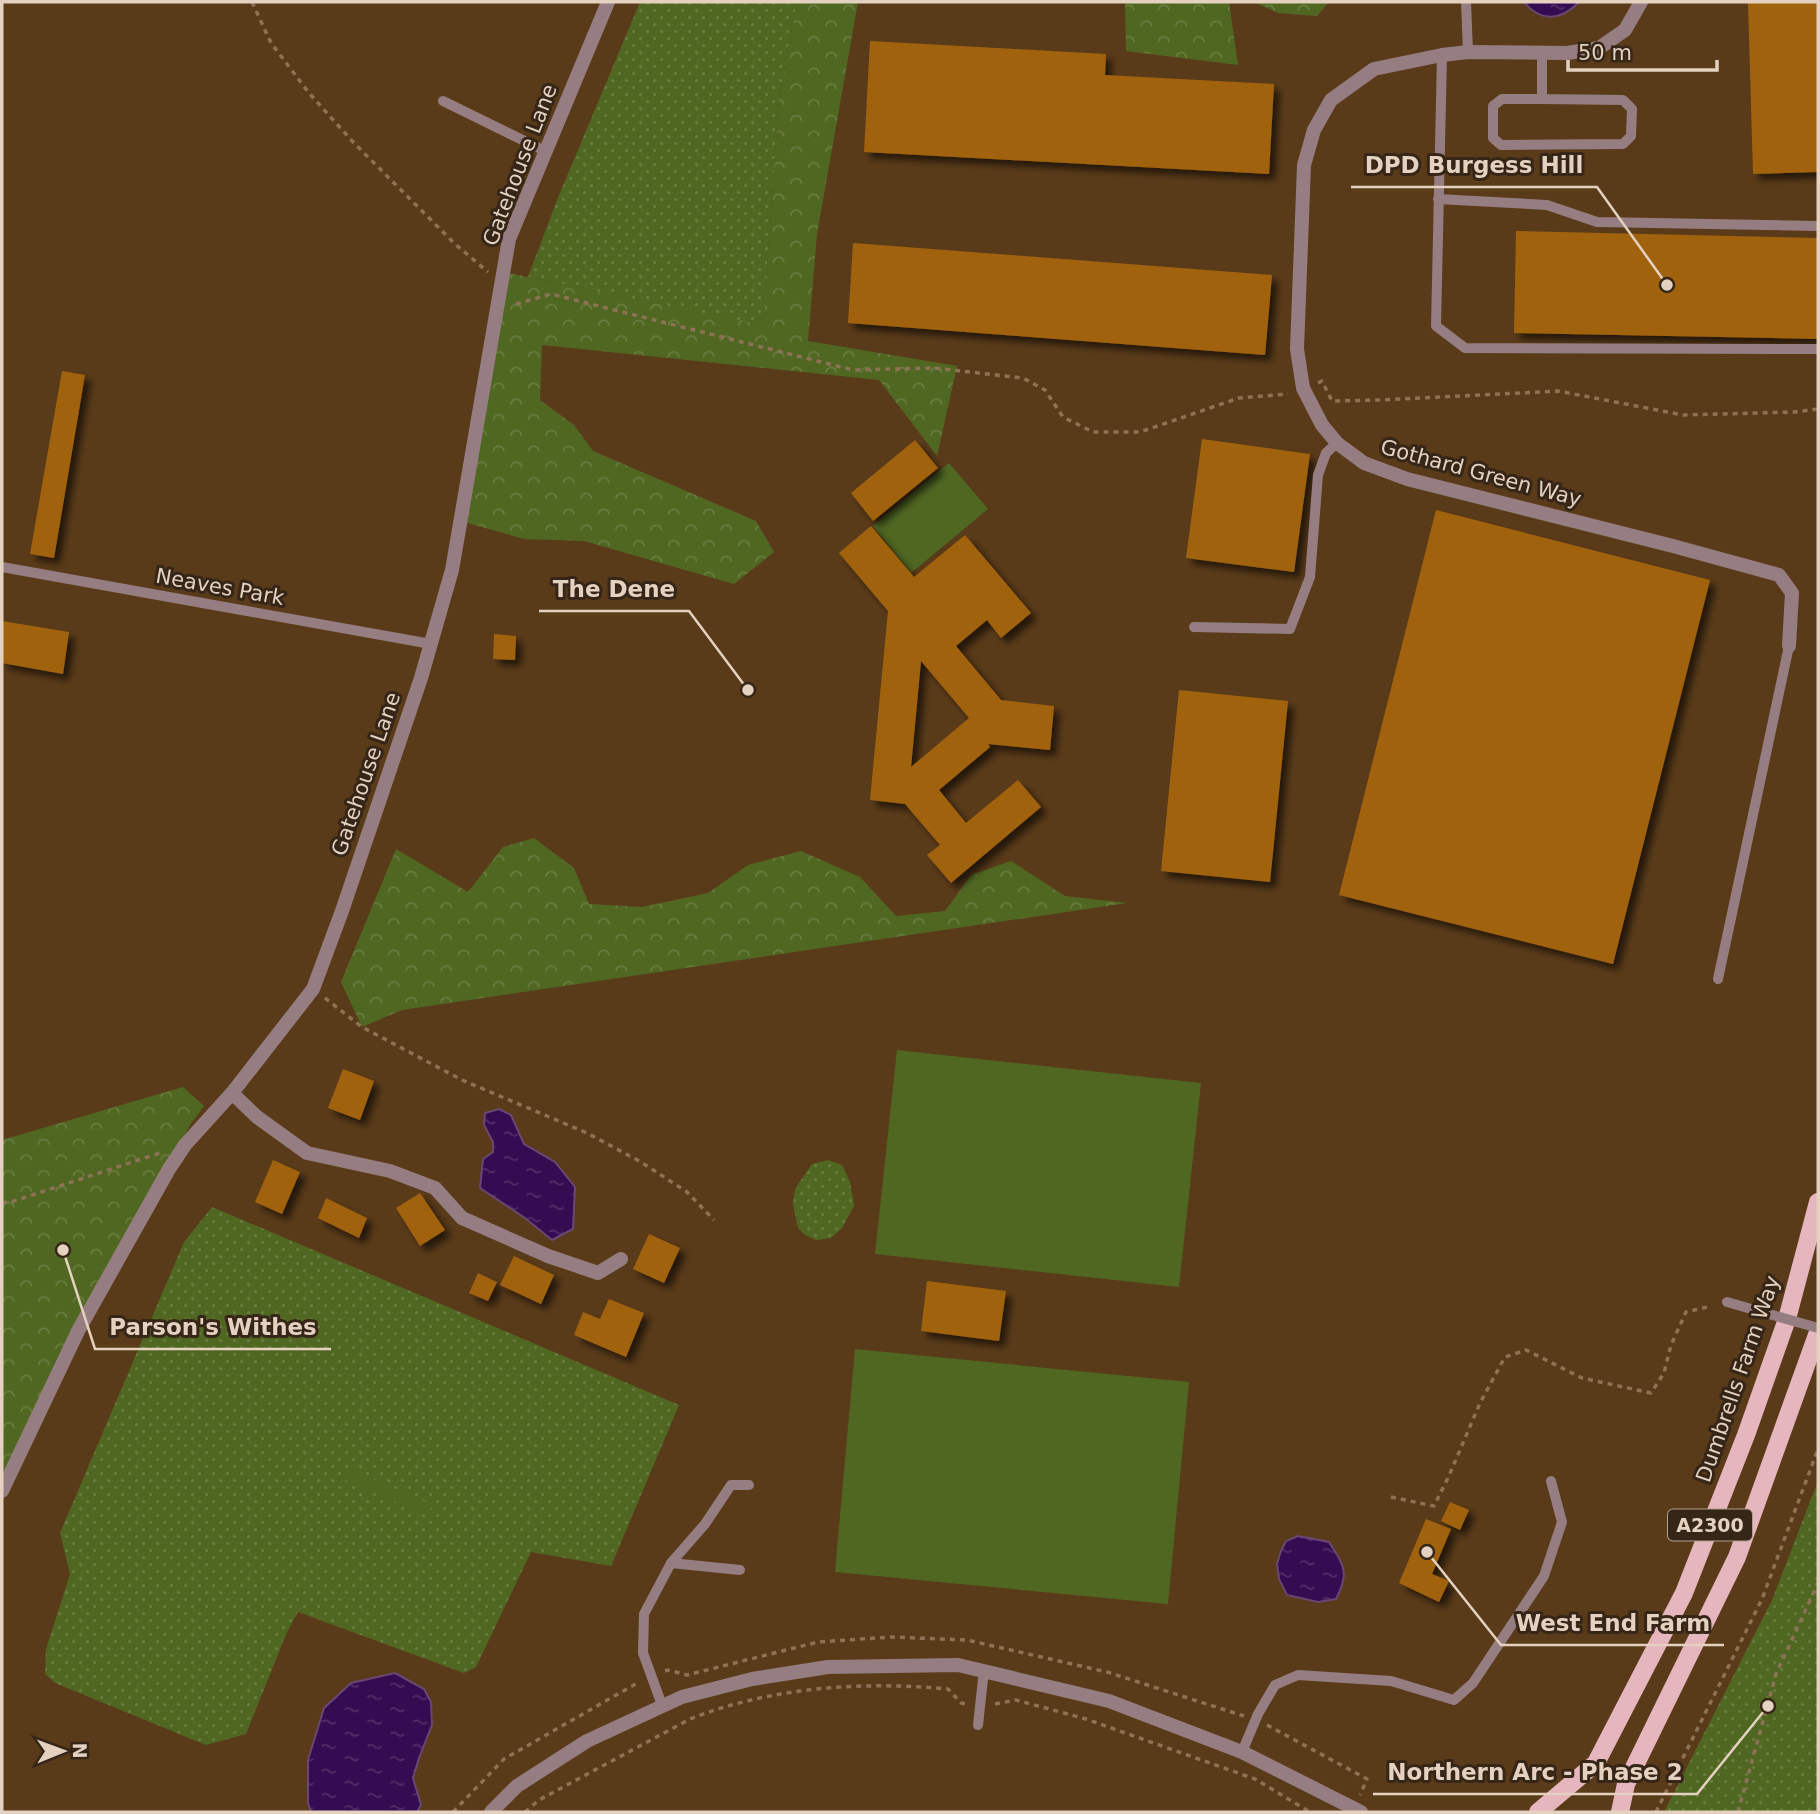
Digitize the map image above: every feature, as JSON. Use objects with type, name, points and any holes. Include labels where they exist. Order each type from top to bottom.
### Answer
[{"type":"main road","name":"Dumbrells Farm Way","points":[[1538,1812],[1597,1763],[1684,1592],[1746,1435],[1787,1319],[1818,1202]]},
{"type":"main road","name":"A2300","points":[[1620,1812],[1626,1784],[1737,1557],[1818,1330]]},
{"type":"street","name":"Gatehouse Lane","points":[[2,1491],[78,1331],[169,1169],[185,1145],[232,1093],[313,989],[421,678],[452,570],[509,239],[608,2]]},
{"type":"street","name":"Gothard Green Way","points":[[1641,2],[1625,30],[1598,48],[1567,53],[1468,52],[1442,55],[1374,69],[1331,100],[1314,130],[1304,165],[1297,349],[1303,388],[1322,425],[1338,443],[1364,463],[1407,479],[1779,575],[1792,593],[1788,646]]},
{"type":"street","points":[[232,1093],[257,1117],[307,1153],[390,1171],[435,1188],[462,1218],[548,1256],[598,1273],[621,1259]]},
{"type":"street","points":[[491,1812],[517,1786],[587,1741],[682,1697],[752,1679],[828,1667],[958,1665],[1109,1701],[1242,1752],[1361,1812]]},
{"type":"lane","points":[[1466,2],[1468,52]]},
{"type":"lane","points":[[1542,54],[1542,99]]},
{"type":"lane","points":[[1442,55],[1436,326],[1465,348],[1818,349]]},
{"type":"lane","points":[[1502,99],[1542,99],[1623,100],[1632,109],[1631,136],[1623,144],[1501,145],[1493,138],[1493,106],[1502,99]]},
{"type":"lane","points":[[443,100],[545,151]]},
{"type":"lane","points":[[1438,200],[1546,205],[1597,222],[1818,226]]},
{"type":"lane","points":[[1194,627],[1290,629],[1310,577],[1318,475],[1326,453],[1338,443]]},
{"type":"lane","name":"Neaves Park","points":[[2,567],[431,644]]},
{"type":"lane","points":[[1718,979],[1788,646]]},
{"type":"lane","points":[[1727,1302],[1818,1330]]},
{"type":"lane","points":[[1242,1752],[1275,1685],[1298,1675],[1391,1681],[1454,1700],[1473,1683],[1544,1576],[1562,1522],[1551,1482]]},
{"type":"lane","points":[[662,1705],[643,1653],[644,1614],[671,1563],[705,1524],[731,1485],[749,1486]]},
{"type":"lane","points":[[671,1563],[740,1570]]},
{"type":"lane","points":[[978,1725],[984,1670]]},
{"type":"path","points":[[251,2],[271,43],[309,93],[354,142],[455,244],[489,274],[500,288]]},
{"type":"path","points":[[497,310],[551,294],[853,370],[934,368],[1023,378],[1045,390],[1063,417],[1093,432],[1140,432],[1239,398],[1286,395],[1322,381],[1332,401],[1558,391],[1683,415],[1818,409]]},
{"type":"path","points":[[313,989],[362,1027],[462,1080],[587,1133],[642,1162],[687,1192],[714,1220]]},
{"type":"path","points":[[2,1203],[185,1145]]},
{"type":"path","points":[[1391,1497],[1434,1506],[1480,1403],[1505,1357],[1526,1350],[1582,1378],[1651,1393],[1664,1373],[1671,1345],[1686,1312],[1727,1302]]},
{"type":"path","points":[[1656,1812],[1762,1599],[1818,1449]]},
{"type":"path","points":[[1738,1812],[1776,1674],[1818,1583]]},
{"type":"path","points":[[453,1812],[504,1759],[650,1675],[668,1670],[687,1675],[818,1642],[891,1637],[967,1640],[1107,1672],[1257,1720],[1367,1779]]},
{"type":"path","points":[[525,1812],[539,1800],[690,1719],[717,1709],[813,1689],[910,1686],[948,1689],[961,1703],[980,1706],[1016,1700],[1086,1719],[1255,1779],[1310,1812]]},
{"type":"green space","points":[[640,2],[797,2],[779,97],[763,326],[528,277],[557,200]]},
{"type":"green space","points":[[797,2],[858,2],[817,234],[808,341],[957,366],[937,456],[879,380],[542,345],[540,400],[574,425],[593,451],[756,521],[774,552],[734,584],[584,541],[524,539],[461,521],[503,272],[763,325],[779,97]]},
{"type":"green space","points":[[1125,2],[1229,2],[1238,65],[1126,51]]},
{"type":"green space","points":[[1254,2],[1329,2],[1317,16],[1278,13]]},
{"type":"green space","points":[[949,463],[988,509],[911,573],[873,526]]},
{"type":"green space","points":[[534,838],[574,868],[589,904],[642,907],[708,893],[748,865],[801,851],[860,877],[896,916],[945,911],[971,875],[1011,861],[1065,896],[1127,903],[402,1010],[362,1027],[341,982],[396,849],[468,892],[503,847]]},
{"type":"green space","points":[[897,1050],[1201,1083],[1179,1287],[875,1254]]},
{"type":"green space","points":[[183,1087],[204,1106],[190,1125],[2,1491],[2,1140]]},
{"type":"green space","points":[[828,1160],[842,1165],[850,1182],[854,1206],[842,1228],[831,1238],[816,1240],[798,1228],[793,1204],[795,1189],[812,1164]]},
{"type":"green space","points":[[212,1207],[679,1405],[611,1566],[531,1552],[476,1667],[464,1673],[298,1612],[287,1632],[246,1734],[206,1745],[55,1683],[45,1674],[46,1649],[70,1574],[60,1533],[184,1242]]},
{"type":"green space","points":[[855,1349],[1189,1382],[1168,1604],[835,1572]]},
{"type":"green space","points":[[349,1469],[432,1505],[428,1516],[345,1480]]},
{"type":"green space","points":[[1818,1481],[1818,1812],[1664,1812],[1772,1600]]},
{"type":"water","points":[[1524,2],[1579,2],[1565,13],[1551,17],[1537,13]]},
{"type":"water","points":[[499,1109],[511,1115],[524,1144],[555,1162],[575,1187],[573,1229],[552,1240],[480,1188],[483,1159],[493,1152],[493,1142],[484,1125],[485,1113]]},
{"type":"water","points":[[1298,1536],[1329,1542],[1334,1550],[1344,1575],[1336,1599],[1318,1602],[1287,1595],[1279,1579],[1277,1564],[1286,1541]]},
{"type":"water","points":[[395,1673],[424,1689],[431,1702],[432,1725],[413,1778],[421,1805],[417,1812],[311,1812],[308,1803],[308,1760],[324,1708],[351,1683]]},
{"type":"building","points":[[1748,2],[1818,2],[1818,172],[1753,174]]},
{"type":"building","points":[[870,41],[1106,54],[1105,75],[1274,84],[1269,174],[864,152]]},
{"type":"building","points":[[1516,231],[1818,238],[1818,339],[1514,333]]},
{"type":"building","points":[[853,243],[1272,275],[1265,355],[848,323]]},
{"type":"building","points":[[62,371],[85,375],[54,558],[30,554]]},
{"type":"building","points":[[1202,439],[1310,454],[1294,572],[1186,558]]},
{"type":"building","points":[[915,440],[938,468],[873,521],[851,493]]},
{"type":"building","points":[[1436,510],[1710,580],[1613,964],[1339,895]]},
{"type":"building","points":[[871,526],[914,577],[965,535],[1031,613],[1001,638],[987,620],[956,646],[1001,700],[1054,706],[1050,750],[988,744],[990,747],[939,790],[966,823],[1018,780],[1041,807],[951,883],[927,855],[940,845],[905,804],[870,800],[888,611],[839,553]],"holes":[[[921,661],[969,718],[911,767]]]},
{"type":"building","points":[[2,621],[69,632],[63,674],[2,663]]},
{"type":"building","points":[[494,634],[516,636],[515,660],[493,659]]},
{"type":"building","points":[[1179,690],[1288,701],[1270,882],[1161,871]]},
{"type":"building","points":[[343,1069],[374,1081],[360,1120],[328,1108]]},
{"type":"building","points":[[273,1160],[300,1172],[282,1214],[255,1202]]},
{"type":"building","points":[[420,1193],[445,1230],[420,1246],[396,1208]]},
{"type":"building","points":[[326,1198],[367,1218],[359,1238],[318,1218]]},
{"type":"building","points":[[649,1234],[680,1248],[664,1283],[633,1269]]},
{"type":"building","points":[[514,1256],[554,1275],[541,1304],[500,1285]]},
{"type":"building","points":[[478,1273],[497,1282],[488,1301],[469,1293]]},
{"type":"building","points":[[927,1281],[1006,1291],[999,1341],[921,1331]]},
{"type":"building","points":[[609,1299],[644,1313],[626,1357],[574,1335],[583,1312],[600,1319]]},
{"type":"building","points":[[1450,1502],[1469,1510],[1460,1530],[1441,1521]]},
{"type":"building","points":[[1426,1519],[1451,1529],[1432,1574],[1449,1581],[1439,1602],[1399,1583]]},
{"type":"place","name":"DPD Burgess Hill","points":[[1667,285]]},
{"type":"place","name":"The Dene","points":[[748,690]]},
{"type":"place","name":"Parson's Withes","points":[[63,1250]]},
{"type":"place","name":"West End Farm","points":[[1427,1552]]},
{"type":"place","name":"Northern Arc - Phase 2","points":[[1768,1706]]}]
